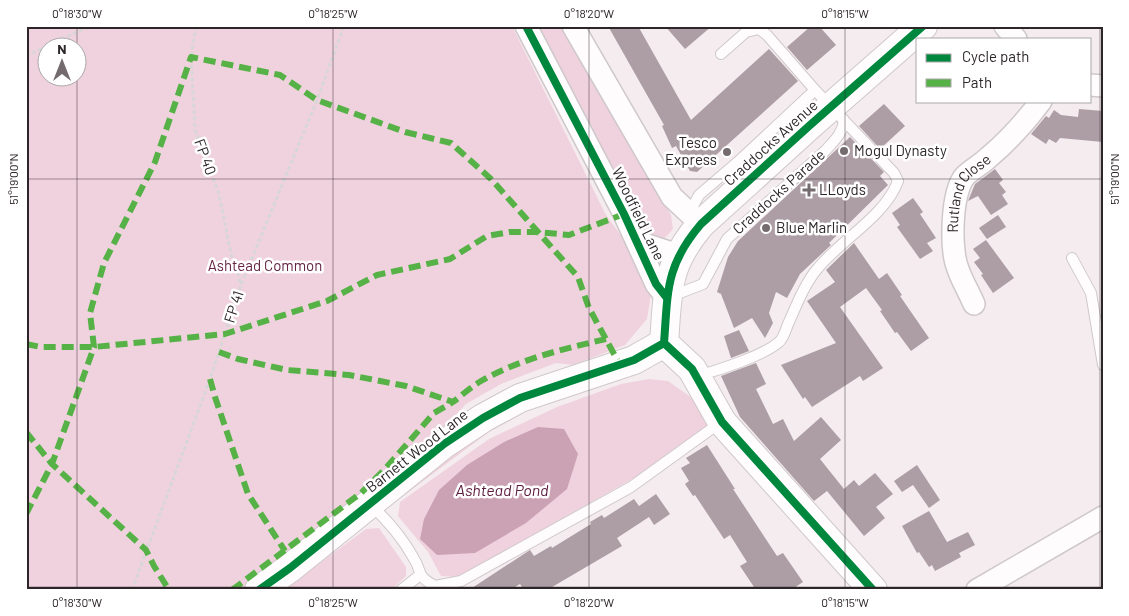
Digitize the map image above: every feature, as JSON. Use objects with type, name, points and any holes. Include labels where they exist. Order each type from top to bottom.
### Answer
[{"type":"street","name":"Woodfield Lane","points":[[526,26],[637,239],[656,284],[667,298]]},
{"type":"street","points":[[573,26],[672,197],[695,219]]},
{"type":"street","name":"Craddocks Avenue","points":[[667,298],[670,276],[678,255],[688,239],[695,219],[922,26]]},
{"type":"street","points":[[1004,26],[1015,38]]},
{"type":"street","name":"Rutland Close","points":[[974,304],[957,268],[953,231],[955,204],[959,188],[965,177],[991,156],[1030,117],[1040,102]]},
{"type":"street","name":"Woodfield Lane","points":[[637,239],[647,245],[678,255]]},
{"type":"street","points":[[667,298],[664,343],[692,369],[722,422],[873,590]]},
{"type":"street","name":"Barnett Wood Lane","points":[[259,590],[290,568],[444,444],[483,418],[520,398],[634,360],[664,343]]},
{"type":"street","points":[[976,590],[1103,517]]},
{"type":"lane","points":[[695,376],[722,369],[768,350],[780,341],[802,293],[818,268],[878,211],[895,190],[898,181],[894,173],[830,106],[767,35],[759,29],[746,32],[721,54]]},
{"type":"lane","name":"Craddocks Parade","points":[[667,298],[703,284],[728,239],[837,138],[843,128],[830,106]]},
{"type":"lane","points":[[1072,258],[1091,293],[1103,365]]},
{"type":"lane","points":[[401,590],[420,575],[422,579],[435,586],[461,581],[631,487],[722,422]]},
{"type":"lane","name":"Barnett Wood Lane","points":[[370,504],[388,522],[414,558],[420,575]]},
{"type":"path","points":[[26,56],[90,26]]},
{"type":"green space","name":"Ashtead Common","points":[[26,26],[512,26],[606,215],[642,264],[652,288],[647,319],[625,345],[573,365],[556,363],[501,384],[466,404],[438,434],[280,561],[240,590],[26,590]]},
{"type":"green space","points":[[530,26],[564,26],[671,215],[673,229],[662,241],[648,236],[633,214]]},
{"type":"green space","points":[[649,379],[668,381],[695,400],[707,416],[706,426],[634,478],[458,577],[441,576],[428,552],[398,516],[400,502],[489,439],[557,407],[621,384]]},
{"type":"green space","points":[[520,409],[522,414],[489,432],[399,499],[397,495],[440,459]]},
{"type":"green space","points":[[379,528],[406,567],[406,576],[391,590],[283,590],[366,529]]},
{"type":"water","name":"Ashtead Pond","points":[[538,427],[564,429],[578,454],[567,489],[526,523],[475,553],[437,555],[420,539],[424,519],[439,490],[467,465],[504,442]]},
{"type":"building","points":[[608,26],[638,26],[691,120],[769,49],[798,81],[697,172],[690,171],[676,146],[672,148],[662,126],[664,125]]},
{"type":"building","points":[[665,26],[712,26],[685,49]]},
{"type":"building","points":[[811,26],[819,26],[836,45],[807,70],[787,47]]},
{"type":"building","points":[[884,104],[905,126],[880,149],[859,126]]},
{"type":"building","points":[[1079,109],[1103,111],[1103,142],[1060,138],[1056,143],[1049,139],[1046,144],[1031,134],[1046,116],[1049,118],[1054,110],[1061,115],[1078,117]]},
{"type":"building","points":[[850,137],[884,172],[880,176],[888,185],[829,243],[831,245],[800,274],[787,298],[776,292],[769,313],[773,323],[765,338],[752,318],[734,328],[721,294],[717,292],[728,257],[738,241]]},
{"type":"building","points":[[995,169],[1003,180],[999,183],[1006,192],[1002,195],[1008,204],[991,215],[978,196],[968,201],[975,184]]},
{"type":"building","points":[[913,198],[923,212],[920,214],[936,238],[927,243],[933,251],[920,259],[897,227],[900,225],[892,213]]},
{"type":"building","points":[[998,215],[1006,227],[987,239],[979,228]]},
{"type":"building","points":[[986,240],[1014,278],[993,293],[974,262],[980,258],[973,249]]},
{"type":"building","points":[[854,243],[879,279],[887,273],[902,295],[900,296],[929,338],[911,351],[897,332],[895,333],[880,311],[882,310],[866,288],[840,307],[883,368],[863,381],[860,376],[812,407],[805,397],[803,399],[781,365],[836,343],[807,301],[835,282],[826,270]]},
{"type":"building","points":[[739,330],[749,351],[731,358],[724,336]]},
{"type":"building","points":[[756,363],[766,384],[756,389],[773,424],[783,419],[794,441],[821,417],[841,440],[820,459],[844,489],[854,480],[859,486],[875,473],[893,494],[876,507],[885,518],[864,536],[827,491],[814,501],[740,417],[721,376]]},
{"type":"building","points":[[707,445],[777,556],[783,553],[803,582],[791,590],[756,590],[740,566],[747,562],[730,535],[724,539],[695,495],[693,496],[685,484],[689,481],[681,468],[690,463],[686,458]]},
{"type":"building","points":[[917,465],[940,500],[929,508],[913,485],[902,492],[894,481]]},
{"type":"building","points":[[656,494],[670,514],[654,525],[649,517],[617,538],[622,546],[547,590],[524,590],[520,584],[510,590],[469,590],[530,550],[534,556],[551,546],[552,548],[602,515],[604,518],[634,499],[639,506]]},
{"type":"building","points":[[929,511],[947,542],[968,532],[975,545],[959,553],[961,557],[935,571],[932,565],[929,567],[919,552],[917,553],[902,526]]},
{"type":"marked path","points":[[26,514],[52,464],[94,347],[90,313],[104,263],[155,162],[191,57],[280,75],[317,100],[405,132],[451,143],[491,179],[578,277],[589,308],[620,365]]},
{"type":"marked path","points":[[26,344],[41,347],[94,347],[225,334],[327,301],[377,275],[450,259],[487,236],[510,232],[569,235],[624,214]]},
{"type":"marked path","points":[[219,352],[238,359],[287,370],[349,375],[406,386],[453,402],[470,388],[496,373],[558,351],[606,339]]},
{"type":"marked path","points":[[210,379],[248,494],[285,551]]},
{"type":"marked path","points":[[232,590],[361,493],[385,469],[434,413],[453,402]]},
{"type":"marked path","points":[[26,432],[52,464],[146,550],[169,590]]},
{"type":"cycle path","points":[[526,26],[624,214],[656,284],[667,298]]},
{"type":"cycle path","points":[[664,343],[670,280],[681,253],[701,224],[923,26]]},
{"type":"cycle path","points":[[664,343],[692,369],[722,422],[873,590]]},
{"type":"cycle path","points":[[259,590],[290,568],[444,444],[483,418],[520,398],[634,360],[664,343]]},
{"type":"place","name":"Mogul Dynasty","points":[[844,151]]},
{"type":"place","name":"Tesco Express","points":[[727,152]]},
{"type":"place","name":"LLoyds","points":[[809,190]]},
{"type":"place","name":"Blue Marlin","points":[[766,228]]}]
